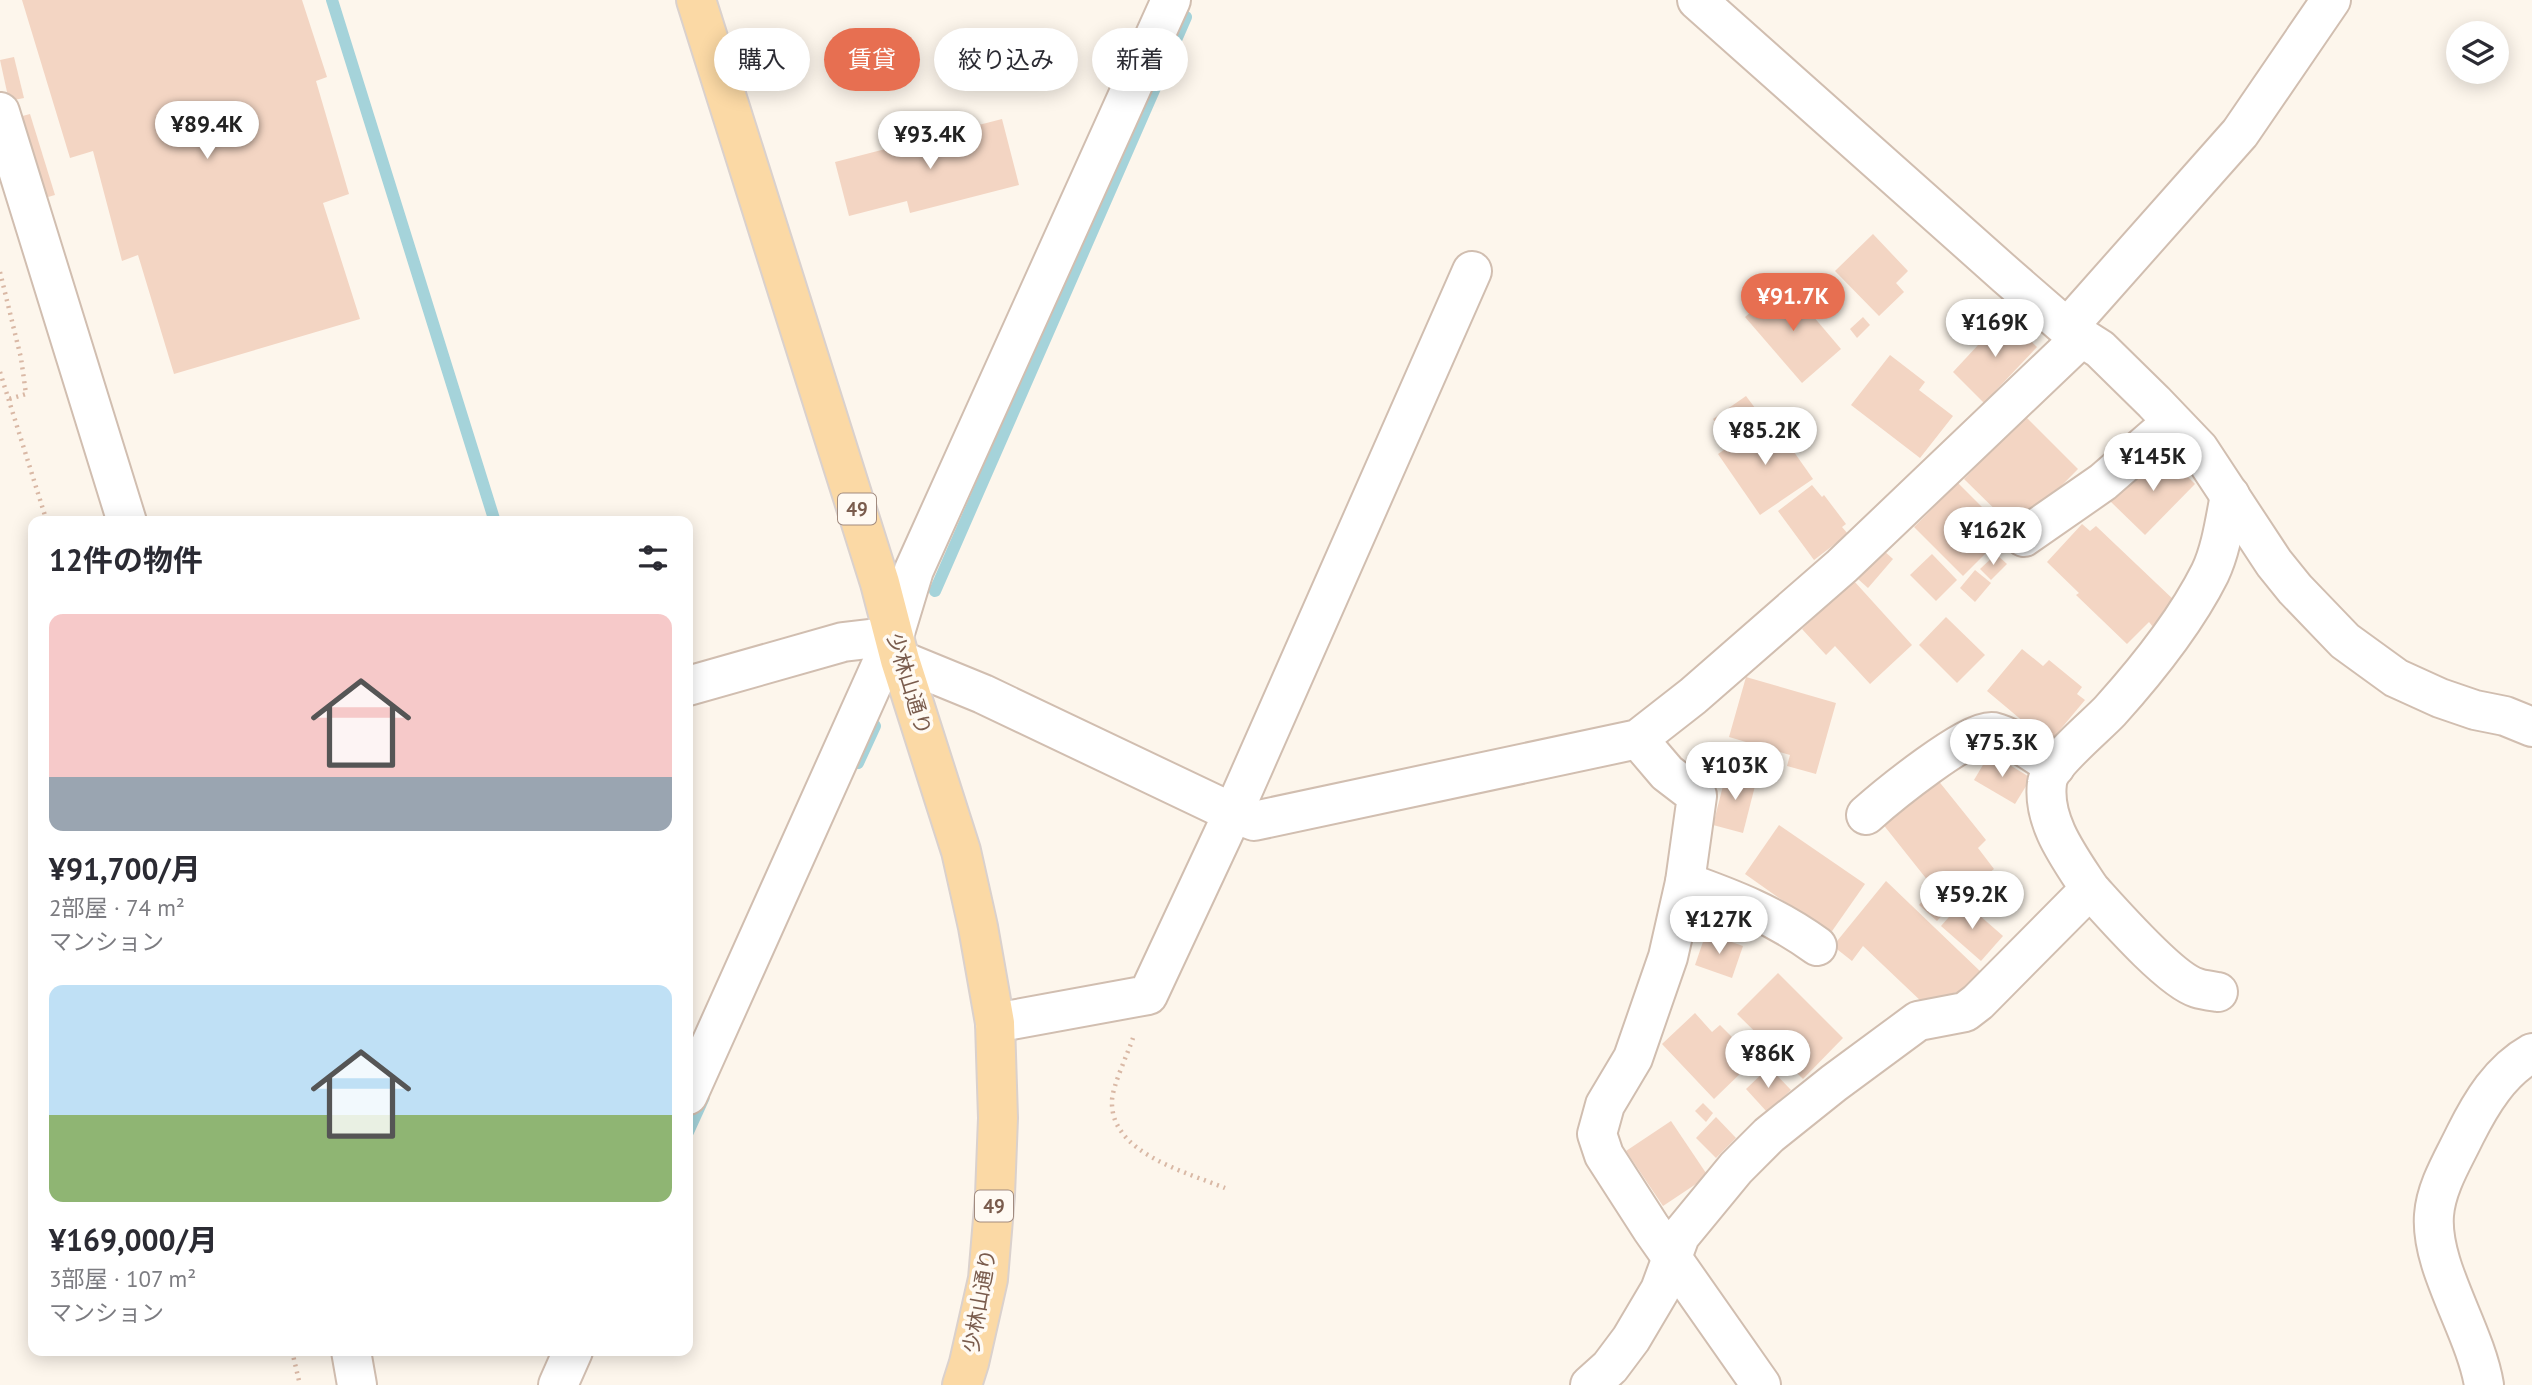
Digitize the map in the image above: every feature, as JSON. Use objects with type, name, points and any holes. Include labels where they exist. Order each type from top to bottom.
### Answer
[{"type":"main road","name":"少林山通り","points":[[696,0],[880,583],[897,648],[961,851],[978,927],[995,1023],[998,1118],[988,1279],[969,1363],[961,1385]]},
{"type":"street","points":[[693,1084],[897,648],[914,570],[1171,0]]},
{"type":"street","points":[[1697,0],[2074,333],[2100,349],[2199,449],[2274,563],[2345,641],[2396,678],[2440,698],[2528,718]]},
{"type":"street","points":[[693,685],[843,642],[897,648],[983,694],[1254,821],[1638,739],[1842,566],[2074,333],[2240,133],[2331,0]]},
{"type":"street","points":[[0,112],[125,516]]},
{"type":"street","points":[[995,1023],[1148,995],[1233,813],[1472,271]]},
{"type":"street","points":[[2024,537],[2103,482],[2172,422]]},
{"type":"street","points":[[2218,992],[2195,988],[2177,977],[2090,889],[2052,824],[2046,801],[2047,779],[2055,766],[2110,711],[2158,653],[2190,607],[2211,572],[2224,530],[2230,495]]},
{"type":"street","points":[[1866,815],[1960,743],[1988,732],[2006,737],[2055,766]]},
{"type":"street","points":[[1638,739],[1667,773],[1697,796],[1685,883],[1668,957],[1633,1058],[1605,1105],[1597,1134],[1604,1155],[1651,1228],[1761,1385]]},
{"type":"street","points":[[1685,883],[1742,902],[1769,915],[1817,946]]},
{"type":"street","points":[[1590,1385],[1610,1367],[1631,1339],[1660,1290],[1680,1236],[1736,1168],[1769,1135],[1918,1021],[1965,1012],[2090,889]]},
{"type":"street","points":[[2483,1385],[2474,1345],[2439,1257],[2434,1216],[2439,1191],[2480,1105],[2504,1074],[2532,1053]]},
{"type":"street","points":[[352,1356],[357,1385]]},
{"type":"street","points":[[558,1385],[571,1356]]},
{"type":"path","points":[[0,272],[21,358],[26,394],[9,400]]},
{"type":"path","points":[[0,372],[45,516]]},
{"type":"path","points":[[1148,995],[1112,1100],[1118,1130],[1147,1156],[1225,1188]]},
{"type":"path","points":[[293,1356],[300,1385]]},
{"type":"building","points":[[22,0],[302,0],[327,77],[316,81],[349,194],[323,203],[360,319],[174,374],[138,255],[122,261],[93,151],[70,158]]},
{"type":"building","points":[[14,57],[24,98],[9,101],[0,60]]},
{"type":"building","points":[[30,114],[55,195],[41,199],[15,118]]},
{"type":"building","points":[[1002,119],[1019,185],[910,213],[907,201],[849,216],[835,162]]},
{"type":"building","points":[[1873,234],[1908,271],[1896,283],[1904,292],[1879,316],[1835,271]]},
{"type":"building","points":[[1785,283],[1841,349],[1802,383],[1745,317]]},
{"type":"building","points":[[2005,316],[2037,347],[1984,403],[1953,372]]},
{"type":"building","points":[[1863,317],[1870,325],[1857,338],[1850,329]]},
{"type":"building","points":[[1890,355],[1925,382],[1919,390],[1953,416],[1920,458],[1851,405]]},
{"type":"building","points":[[1746,396],[1761,416],[1727,440],[1713,419]]},
{"type":"building","points":[[2025,416],[2078,469],[2017,531],[1964,479]]},
{"type":"building","points":[[1770,418],[1813,479],[1760,515],[1718,454]]},
{"type":"building","points":[[2161,450],[2195,484],[2145,535],[2110,501]]},
{"type":"building","points":[[1958,483],[2007,532],[1963,576],[1914,527]]},
{"type":"building","points":[[1812,485],[1822,497],[1824,495],[1846,524],[1842,527],[1848,534],[1814,560],[1778,511]]},
{"type":"building","points":[[2082,524],[2090,531],[2096,526],[2176,602],[2153,627],[2149,622],[2127,644],[2076,595],[2079,593],[2047,562]]},
{"type":"building","points":[[1883,550],[1893,559],[1868,588],[1858,579]]},
{"type":"building","points":[[1932,554],[1957,580],[1936,601],[1910,575]]},
{"type":"building","points":[[1996,554],[2007,564],[1991,580],[1980,569]]},
{"type":"building","points":[[1975,570],[1991,583],[1975,602],[1960,588]]},
{"type":"building","points":[[1854,581],[1912,645],[1870,684],[1835,646],[1826,655],[1802,629]]},
{"type":"building","points":[[1946,617],[1985,655],[1957,683],[1919,645]]},
{"type":"building","points":[[2022,649],[2043,666],[2049,660],[2082,687],[2077,694],[2085,700],[2049,743],[1987,691]]},
{"type":"building","points":[[1746,677],[1836,703],[1816,774],[1787,766],[1790,755],[1729,737]]},
{"type":"building","points":[[1990,753],[2031,778],[2015,804],[1974,780]]},
{"type":"building","points":[[1727,770],[1757,778],[1743,833],[1713,825]]},
{"type":"building","points":[[1937,779],[1986,840],[1978,848],[1994,869],[1948,906],[1882,823]]},
{"type":"building","points":[[1779,825],[1865,884],[1830,934],[1745,874]]},
{"type":"building","points":[[1886,881],[1982,973],[1960,991],[1923,1003],[1863,946],[1852,961],[1833,946]]},
{"type":"building","points":[[1926,896],[1945,912],[1937,921],[1919,905]]},
{"type":"building","points":[[1963,901],[2003,936],[1981,961],[1941,926]]},
{"type":"building","points":[[1706,933],[1743,946],[1732,978],[1695,965]]},
{"type":"building","points":[[1778,973],[1843,1038],[1803,1079],[1737,1014]]},
{"type":"building","points":[[1695,1013],[1712,1032],[1720,1025],[1741,1046],[1733,1053],[1747,1067],[1714,1099],[1662,1044]]},
{"type":"building","points":[[1755,1051],[1767,1063],[1758,1072],[1746,1060]]},
{"type":"building","points":[[1769,1067],[1791,1090],[1767,1112],[1746,1089]]},
{"type":"building","points":[[1703,1103],[1713,1113],[1706,1122],[1695,1111]]},
{"type":"building","points":[[1716,1117],[1736,1138],[1716,1158],[1696,1138]]},
{"type":"building","points":[[1671,1121],[1708,1176],[1663,1206],[1626,1151]]},
{"type":"waterway","points":[[332,0],[493,516]]},
{"type":"waterway","points":[[935,591],[1186,17]]},
{"type":"waterway","points":[[858,763],[875,726]]},
{"type":"waterway","points":[[693,1121],[704,1097]]}]
